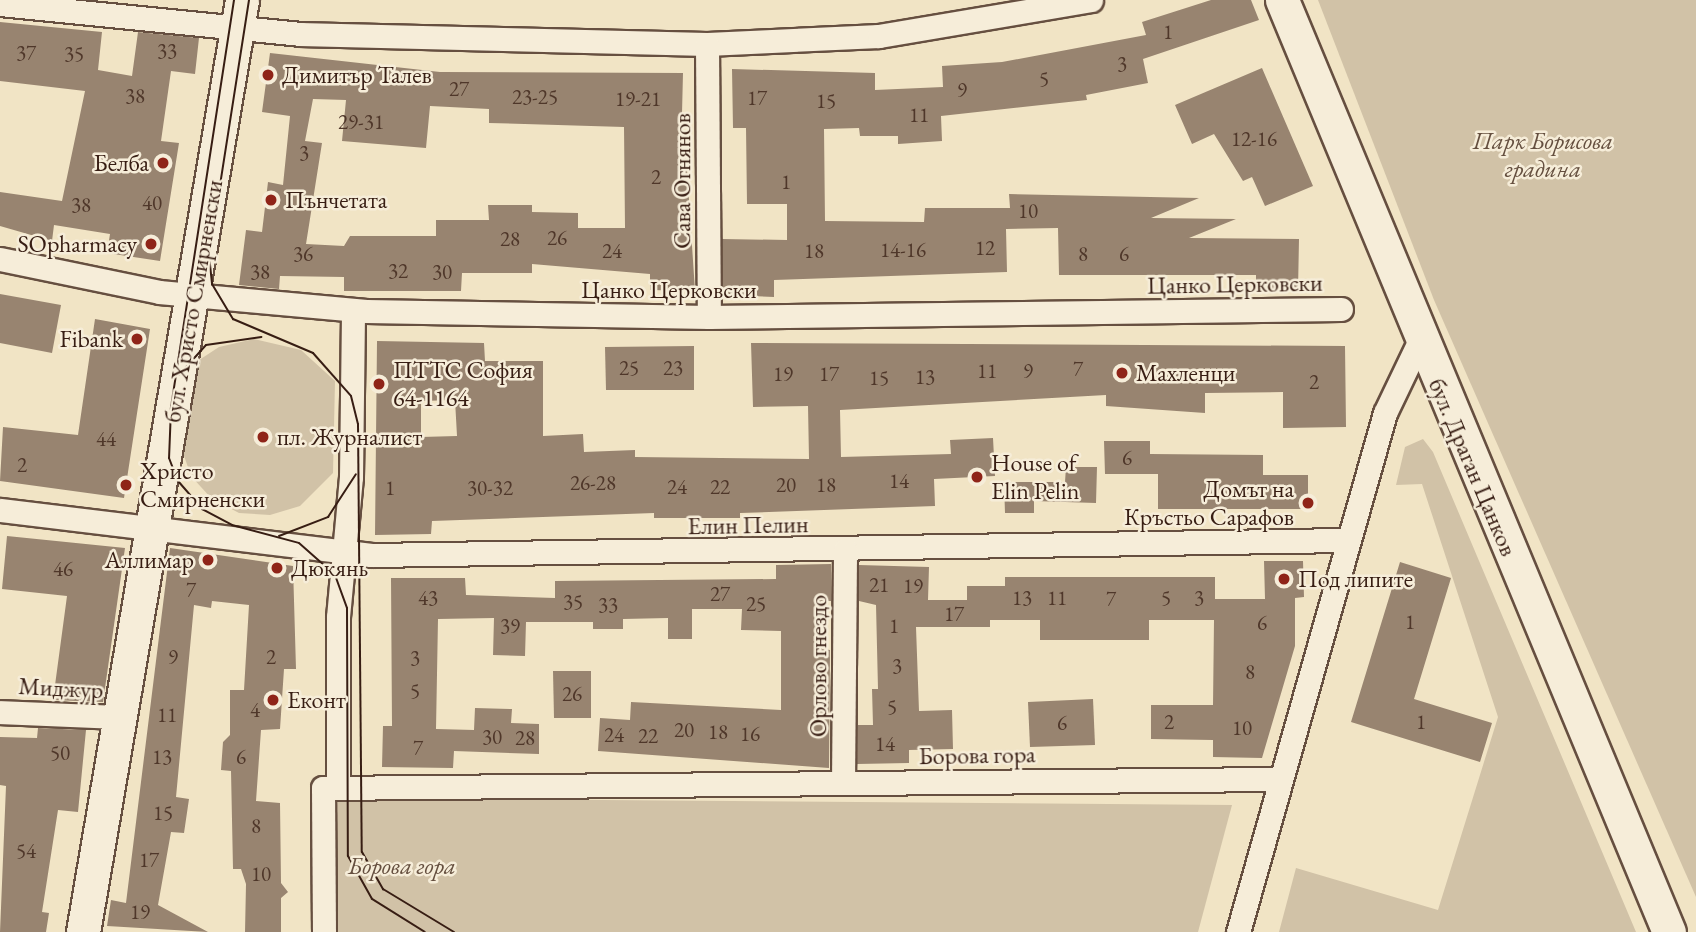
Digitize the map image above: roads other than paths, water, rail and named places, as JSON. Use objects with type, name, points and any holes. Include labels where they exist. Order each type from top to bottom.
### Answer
[{"type":"street","points":[[0,5],[240,14],[707,44],[878,36],[1091,0]]},
{"type":"street","name":"бул. Драган Цанков","points":[[1282,0],[1419,342],[1669,932]]},
{"type":"street","name":"бул. Христо Смирненски","points":[[83,932],[240,14]]},
{"type":"street","name":"Сава Огнянов","points":[[707,44],[709,317]]},
{"type":"street","name":"Цанко Церковски","points":[[0,259],[190,295],[353,311],[709,317],[1341,309]]},
{"type":"street","points":[[324,932],[323,788],[338,788],[338,617],[345,551],[353,311]]},
{"type":"street","points":[[1238,932],[1385,413],[1419,342]]},
{"type":"street","name":"Елин Пелин","points":[[0,510],[345,551],[845,550],[1347,540]]},
{"type":"street","name":"Орлово гнездо","points":[[843,783],[845,550]]},
{"type":"street","name":"Миджур","points":[[0,712],[119,718]]},
{"type":"street","name":"Борова гора","points":[[338,788],[1280,779]]},
{"type":"tram line","points":[[234,0],[171,409],[169,458],[178,481],[202,509],[232,525],[299,543],[335,575],[347,608],[348,856],[372,899],[425,932]]},
{"type":"tram line","points":[[249,0],[209,255],[212,284],[233,319],[313,353],[351,396],[358,424],[362,852],[383,889],[454,932]]},
{"type":"tram line","points":[[179,375],[206,345],[261,337]]},
{"type":"tram line","points":[[279,536],[328,517],[356,474]]},
{"type":"place","name":"Димитър Талев","points":[[268,75]]},
{"type":"place","name":"Белба","points":[[163,163]]},
{"type":"place","name":"Пънчетата","points":[[271,200]]},
{"type":"place","name":"SOpharmacy","points":[[151,244]]},
{"type":"place","name":"Fibank","points":[[137,339]]},
{"type":"place","name":"Махленци","points":[[1122,373]]},
{"type":"place","name":"ПТТС София 64-1164","points":[[379,384]]},
{"type":"place","name":"пл. Журналист","points":[[263,437]]},
{"type":"place","name":"House of Elin Pelin","points":[[977,477]]},
{"type":"place","name":"Христо Смирненски","points":[[126,485]]},
{"type":"place","name":"Домът на Кръстьо Сарафов","points":[[1308,503]]},
{"type":"place","name":"Аллимар","points":[[208,560]]},
{"type":"place","name":"Дюкянь","points":[[277,568]]},
{"type":"place","name":"Под липите","points":[[1284,579]]},
{"type":"place","name":"Еконт","points":[[273,700]]},
{"type":"park label","name":"Парк Борисова градина","points":[[1543,155]]}]
